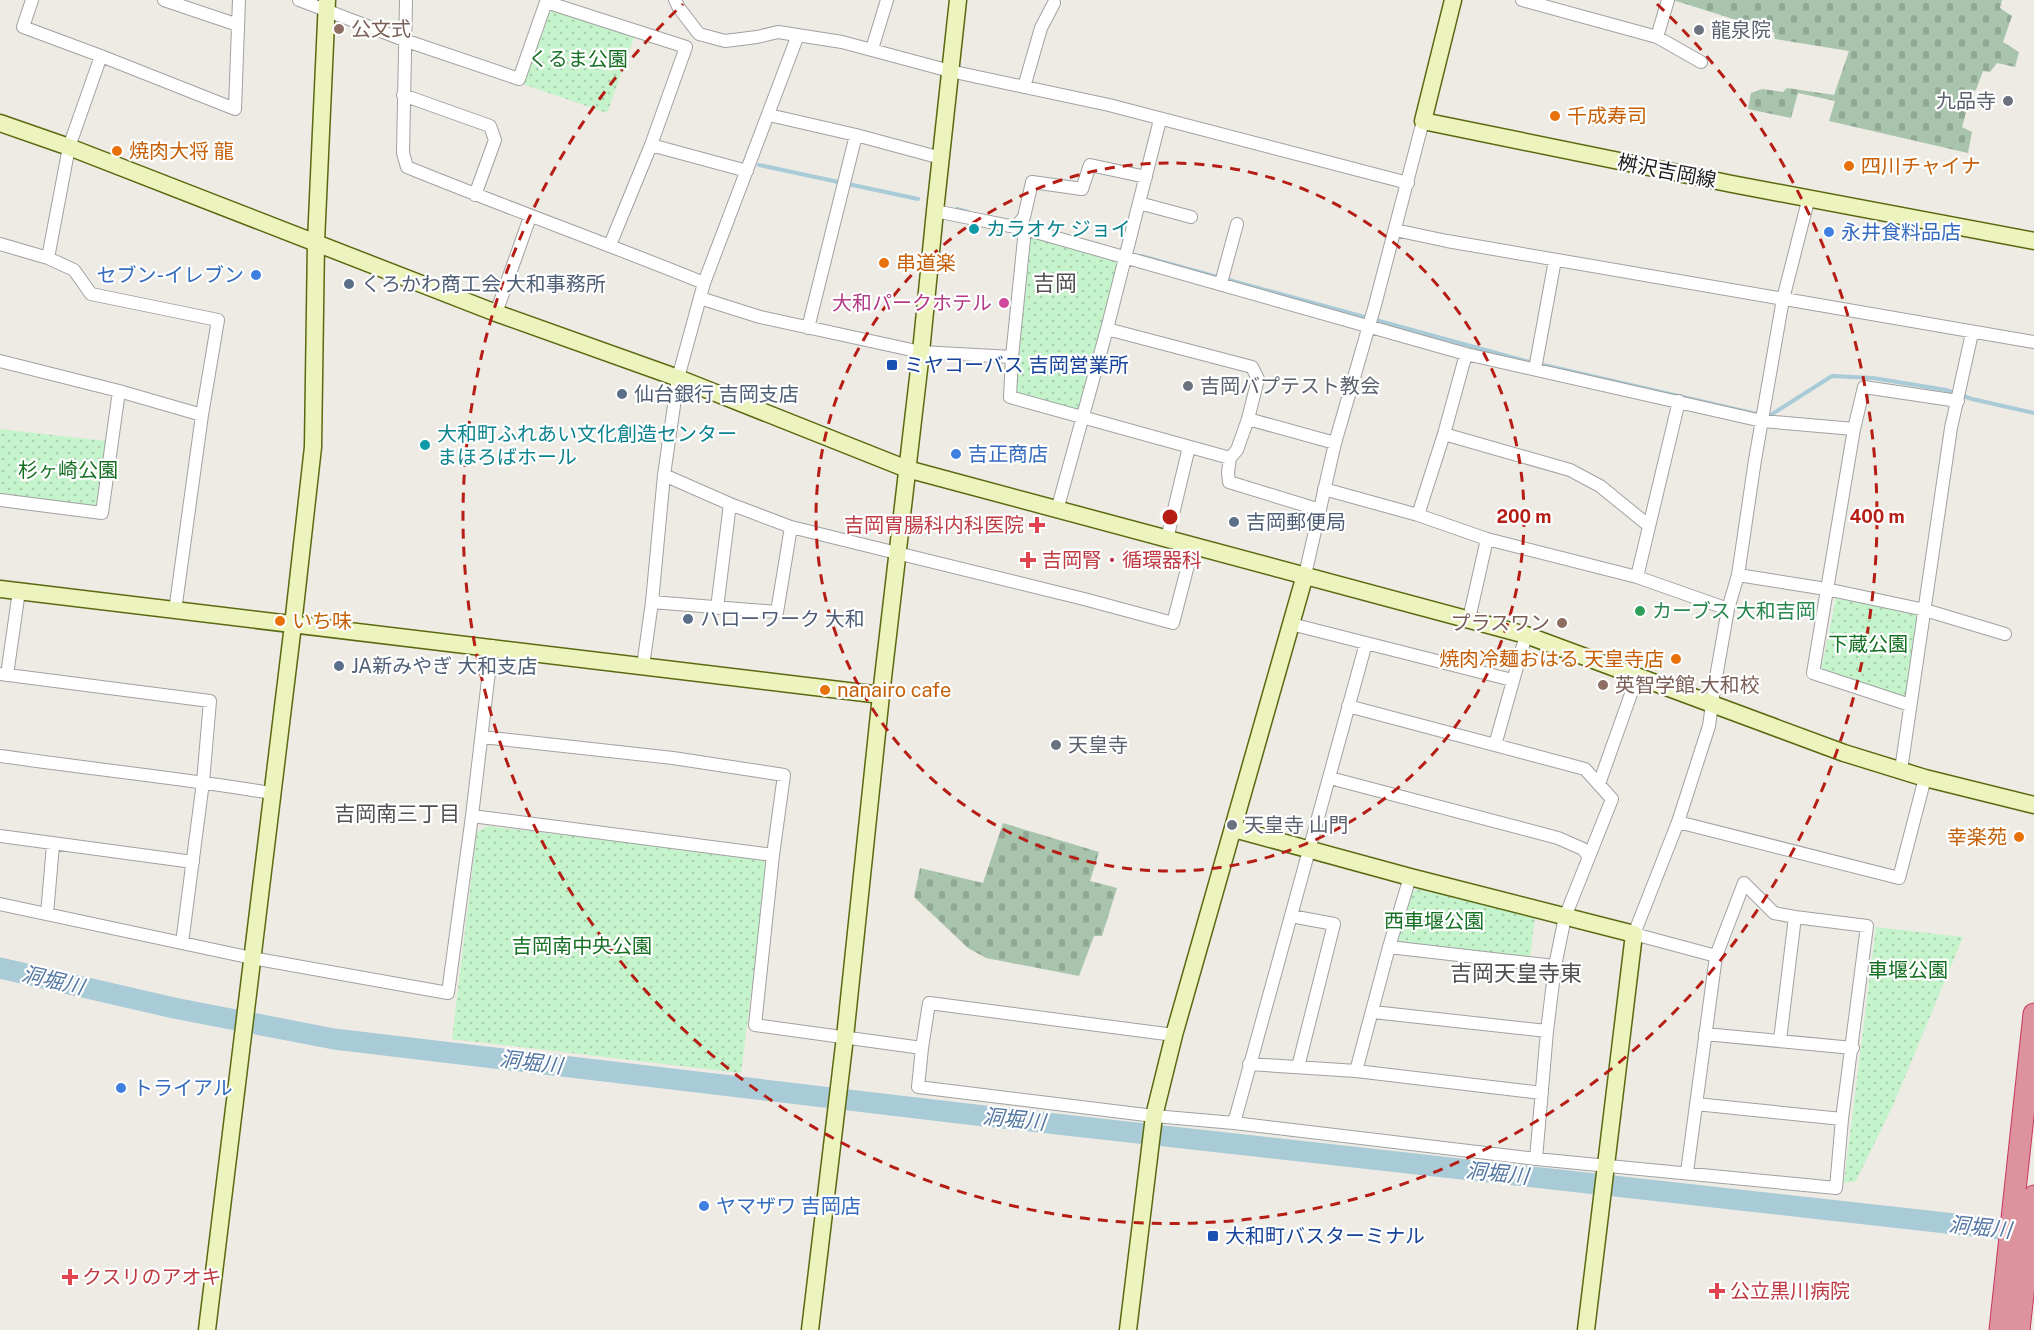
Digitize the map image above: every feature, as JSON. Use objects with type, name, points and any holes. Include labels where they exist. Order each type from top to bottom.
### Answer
[{"type":"highway","points":[[2019,1330],[2018,1257],[2034,1014]]},
{"type":"highway","points":[[2022,1222],[2034,1196]]},
{"type":"highway","points":[[2000,1330],[2018,1257]]},
{"type":"street","points":[[32,0],[23,27],[235,110],[239,0]]},
{"type":"street","points":[[164,0],[238,25]]},
{"type":"street","points":[[299,0],[327,5],[404,40],[519,79],[544,1],[686,47]]},
{"type":"street","points":[[406,0],[403,96],[403,153],[406,167],[704,283]]},
{"type":"street","points":[[675,0],[699,34],[725,41],[778,32],[872,49],[950,70],[1109,105],[1408,183]]},
{"type":"street","points":[[872,49],[887,0]]},
{"type":"street","points":[[810,1330],[899,552],[958,0]]},
{"type":"street","points":[[1128,1330],[1154,1122],[1174,1035],[1305,575],[1335,443],[1408,183],[1453,0]]},
{"type":"street","points":[[1522,0],[1657,37],[1701,62]]},
{"type":"street","points":[[1657,37],[1668,0]]},
{"type":"street","points":[[1024,87],[1041,28],[1054,3]]},
{"type":"street","points":[[207,1330],[313,447],[316,242],[327,5]]},
{"type":"street","points":[[610,245],[651,145],[686,47],[699,34]]},
{"type":"street","points":[[643,666],[652,602],[664,475],[678,378],[704,283],[798,35]]},
{"type":"street","points":[[48,258],[69,147],[102,56]]},
{"type":"street","points":[[403,96],[490,126],[495,140],[475,195]]},
{"type":"street","points":[[769,115],[941,158]]},
{"type":"street","points":[[1057,510],[1107,329],[1160,120]]},
{"type":"street","name":"桝沢吉岡線","points":[[1423,121],[1721,182],[2034,241]]},
{"type":"street","points":[[0,123],[69,147],[496,312],[678,378],[907,469],[1469,619],[1526,636],[1844,753],[1925,778],[2034,805]]},
{"type":"street","points":[[808,328],[856,135]]},
{"type":"street","points":[[651,145],[747,171]]},
{"type":"street","points":[[1146,177],[1090,165],[1082,189],[1032,182],[1020,225],[1010,397],[1230,458]]},
{"type":"street","points":[[1586,1330],[1634,934],[1678,822],[1709,726],[1728,609],[1738,575],[1783,299],[1809,197]]},
{"type":"street","points":[[1139,203],[1191,217]]},
{"type":"street","points":[[934,211],[1020,225],[1127,252],[1466,354],[1536,364],[1762,421],[1854,429]]},
{"type":"street","points":[[496,312],[530,217]]},
{"type":"street","points":[[1222,279],[1237,224]]},
{"type":"street","points":[[1395,230],[1555,260],[2034,342]]},
{"type":"street","points":[[0,244],[48,258],[74,270],[91,294],[218,320],[202,415],[175,611]]},
{"type":"street","points":[[1536,364],[1555,260]]},
{"type":"street","points":[[700,298],[760,317],[921,352],[1011,357]]},
{"type":"street","points":[[1107,329],[1252,367],[1258,379],[1238,450],[1230,458],[1229,482],[1320,510]]},
{"type":"street","points":[[1901,770],[1951,428],[1972,333]]},
{"type":"street","points":[[1418,515],[1466,354]]},
{"type":"street","points":[[0,361],[202,415]]},
{"type":"street","points":[[1910,705],[1813,673],[1854,429],[1864,387],[1958,400]]},
{"type":"street","points":[[0,500],[102,513],[119,391]]},
{"type":"street","points":[[1636,577],[1679,401]]},
{"type":"street","points":[[1248,419],[1335,443]]},
{"type":"street","points":[[1444,434],[1570,470],[1600,486],[1648,525]]},
{"type":"street","points":[[1167,539],[1189,447]]},
{"type":"street","points":[[664,475],[790,527],[899,552],[1173,623],[1193,546]]},
{"type":"street","points":[[1324,489],[1418,515],[1487,539],[1636,577],[1728,609]]},
{"type":"street","points":[[717,608],[730,504]]},
{"type":"street","points":[[652,602],[777,612],[790,527]]},
{"type":"street","points":[[1469,619],[1487,539]]},
{"type":"street","points":[[1738,575],[1827,589],[1925,610],[2005,633]]},
{"type":"street","points":[[0,588],[881,695]]},
{"type":"street","points":[[19,591],[4,675],[210,701],[182,943]]},
{"type":"street","points":[[1291,624],[1512,680]]},
{"type":"street","points":[[1495,745],[1526,636]]},
{"type":"street","points":[[1234,1123],[1366,643]]},
{"type":"street","points":[[0,904],[252,958],[448,993],[492,646]]},
{"type":"street","points":[[1599,784],[1637,677]]},
{"type":"street","points":[[1348,706],[1585,769],[1612,799],[1565,917],[1547,1031],[1536,1159]]},
{"type":"street","points":[[482,737],[673,758],[784,775],[773,855],[756,1025],[922,1048]]},
{"type":"street","points":[[0,756],[271,793]]},
{"type":"street","points":[[1330,778],[1558,838],[1583,849],[1588,856]]},
{"type":"street","points":[[1678,822],[1899,878],[1925,778]]},
{"type":"street","points":[[472,816],[773,855]]},
{"type":"street","points":[[1234,829],[1716,956]]},
{"type":"street","points":[[0,836],[54,845],[193,861]]},
{"type":"street","points":[[47,914],[54,845]]},
{"type":"street","points":[[1356,1071],[1410,877]]},
{"type":"street","points":[[1174,1035],[929,1003],[918,1087],[1154,1122],[1234,1123],[1536,1159],[1836,1188],[1842,1119],[1867,926],[1774,913],[1744,884],[1716,956],[1687,1172]]},
{"type":"street","points":[[1291,916],[1334,924],[1298,1067]]},
{"type":"street","points":[[1780,1040],[1795,917]]},
{"type":"street","points":[[1389,947],[1556,966]]},
{"type":"street","points":[[1373,1012],[1547,1031]]},
{"type":"street","points":[[1705,1034],[1852,1048]]},
{"type":"street","points":[[1249,1064],[1356,1071],[1542,1094]]},
{"type":"street","points":[[1696,1104],[1842,1119]]},
{"type":"green space","points":[[1673,0],[2002,0],[2000,8],[2012,16],[2003,42],[2019,52],[2015,67],[1997,63],[1990,72],[1983,71],[1976,90],[1972,91],[1962,127],[1972,132],[1968,153],[1829,121],[1835,101],[1798,93],[1791,118],[1748,109],[1751,93],[1762,89],[1783,92],[1787,88],[1834,95],[1849,51],[1775,39],[1774,32]]},
{"type":"green space","name":"くるま公園","points":[[549,7],[635,35],[607,113],[523,84]]},
{"type":"green space","points":[[1029,231],[1121,257],[1080,407],[1072,411],[1014,394]]},
{"type":"green space","name":"杉ヶ崎公園","points":[[0,429],[106,441],[97,508],[0,495]]},
{"type":"green space","name":"下蔵公園","points":[[1836,598],[1921,614],[1905,699],[1821,670]]},
{"type":"green space","points":[[1003,823],[1099,852],[1090,881],[1117,888],[1102,936],[1094,936],[1079,976],[986,958],[968,948],[914,897],[920,868],[983,883]]},
{"type":"green space","name":"吉岡南中央公園","points":[[487,826],[762,858],[767,866],[741,1073],[452,1039],[477,832]]},
{"type":"green space","name":"西車堰公園","points":[[1417,889],[1535,918],[1530,957],[1403,945],[1398,938],[1410,894]]},
{"type":"green space","name":"車堰公園","points":[[1876,927],[1963,937],[1894,1103],[1856,1181],[1844,1183]]},
{"type":"waterway","points":[[759,165],[918,199]]},
{"type":"waterway","points":[[957,209],[968,212]]},
{"type":"waterway","points":[[1141,256],[1526,361],[1761,415]]},
{"type":"waterway","points":[[1769,416],[1832,376],[1873,378],[1946,390],[1972,399],[2034,413]]},
{"type":"waterway","name":"洞堀川","points":[[0,968],[174,1008],[334,1039],[984,1116],[2027,1232]]},
{"type":"place","name":"公文式","points":[[339,29]]},
{"type":"place","name":"龍泉院","points":[[1699,30]]},
{"type":"place","name":"九品寺","points":[[2008,101]]},
{"type":"place","name":"千成寿司","points":[[1555,116]]},
{"type":"place","name":"焼肉大将 龍","points":[[117,151]]},
{"type":"place","name":"四川チャイナ","points":[[1849,166]]},
{"type":"place","name":"カラオケ ジョイ","points":[[974,229]]},
{"type":"place","name":"永井食料品店","points":[[1829,232]]},
{"type":"place","name":"串道楽","points":[[884,263]]},
{"type":"place","name":"セブン-イレブン","points":[[256,275]]},
{"type":"place","name":"くろかわ商工会 大和事務所","points":[[349,284]]},
{"type":"place","name":"大和パークホテル","points":[[1004,303]]},
{"type":"place","name":"ミヤコーバス 吉岡営業所","points":[[892,365]]},
{"type":"place","name":"吉岡バプテスト教会","points":[[1188,386]]},
{"type":"place","name":"仙台銀行 吉岡支店","points":[[622,394]]},
{"type":"place","name":"大和町ふれあい文化創造センター まほろばホール","points":[[425,445]]},
{"type":"place","name":"吉正商店","points":[[956,454]]},
{"type":"place","name":"吉岡郵便局","points":[[1234,522]]},
{"type":"place","name":"吉岡胃腸科内科医院","points":[[1037,525]]},
{"type":"place","name":"吉岡腎・循環器科","points":[[1028,560]]},
{"type":"place","name":"カーブス 大和吉岡","points":[[1640,611]]},
{"type":"place","name":"ハローワーク 大和","points":[[688,619]]},
{"type":"place","name":"いち味","points":[[280,621]]},
{"type":"place","name":"プラスワン","points":[[1562,623]]},
{"type":"place","name":"焼肉冷麺おはる 天皇寺店","points":[[1676,659]]},
{"type":"place","name":"JA新みやぎ 大和支店","points":[[339,666]]},
{"type":"place","name":"英智学館 大和校","points":[[1603,685]]},
{"type":"place","name":"nanairo cafe","points":[[825,690]]},
{"type":"place","name":"天皇寺","points":[[1056,745]]},
{"type":"place","name":"天皇寺 山門","points":[[1232,825]]},
{"type":"place","name":"幸楽苑","points":[[2019,837]]},
{"type":"place","name":"トライアル","points":[[121,1088]]},
{"type":"place","name":"ヤマザワ 吉岡店","points":[[704,1206]]},
{"type":"place","name":"大和町バスターミナル","points":[[1213,1236]]},
{"type":"place","name":"クスリのアオキ","points":[[70,1277]]},
{"type":"place","name":"公立黒川病院","points":[[1717,1291]]},
{"type":"district","name":"吉岡","points":[[1055,283]]},
{"type":"district","name":"吉岡南三丁目","points":[[397,813]]},
{"type":"district","name":"吉岡天皇寺東","points":[[1516,973]]}]
